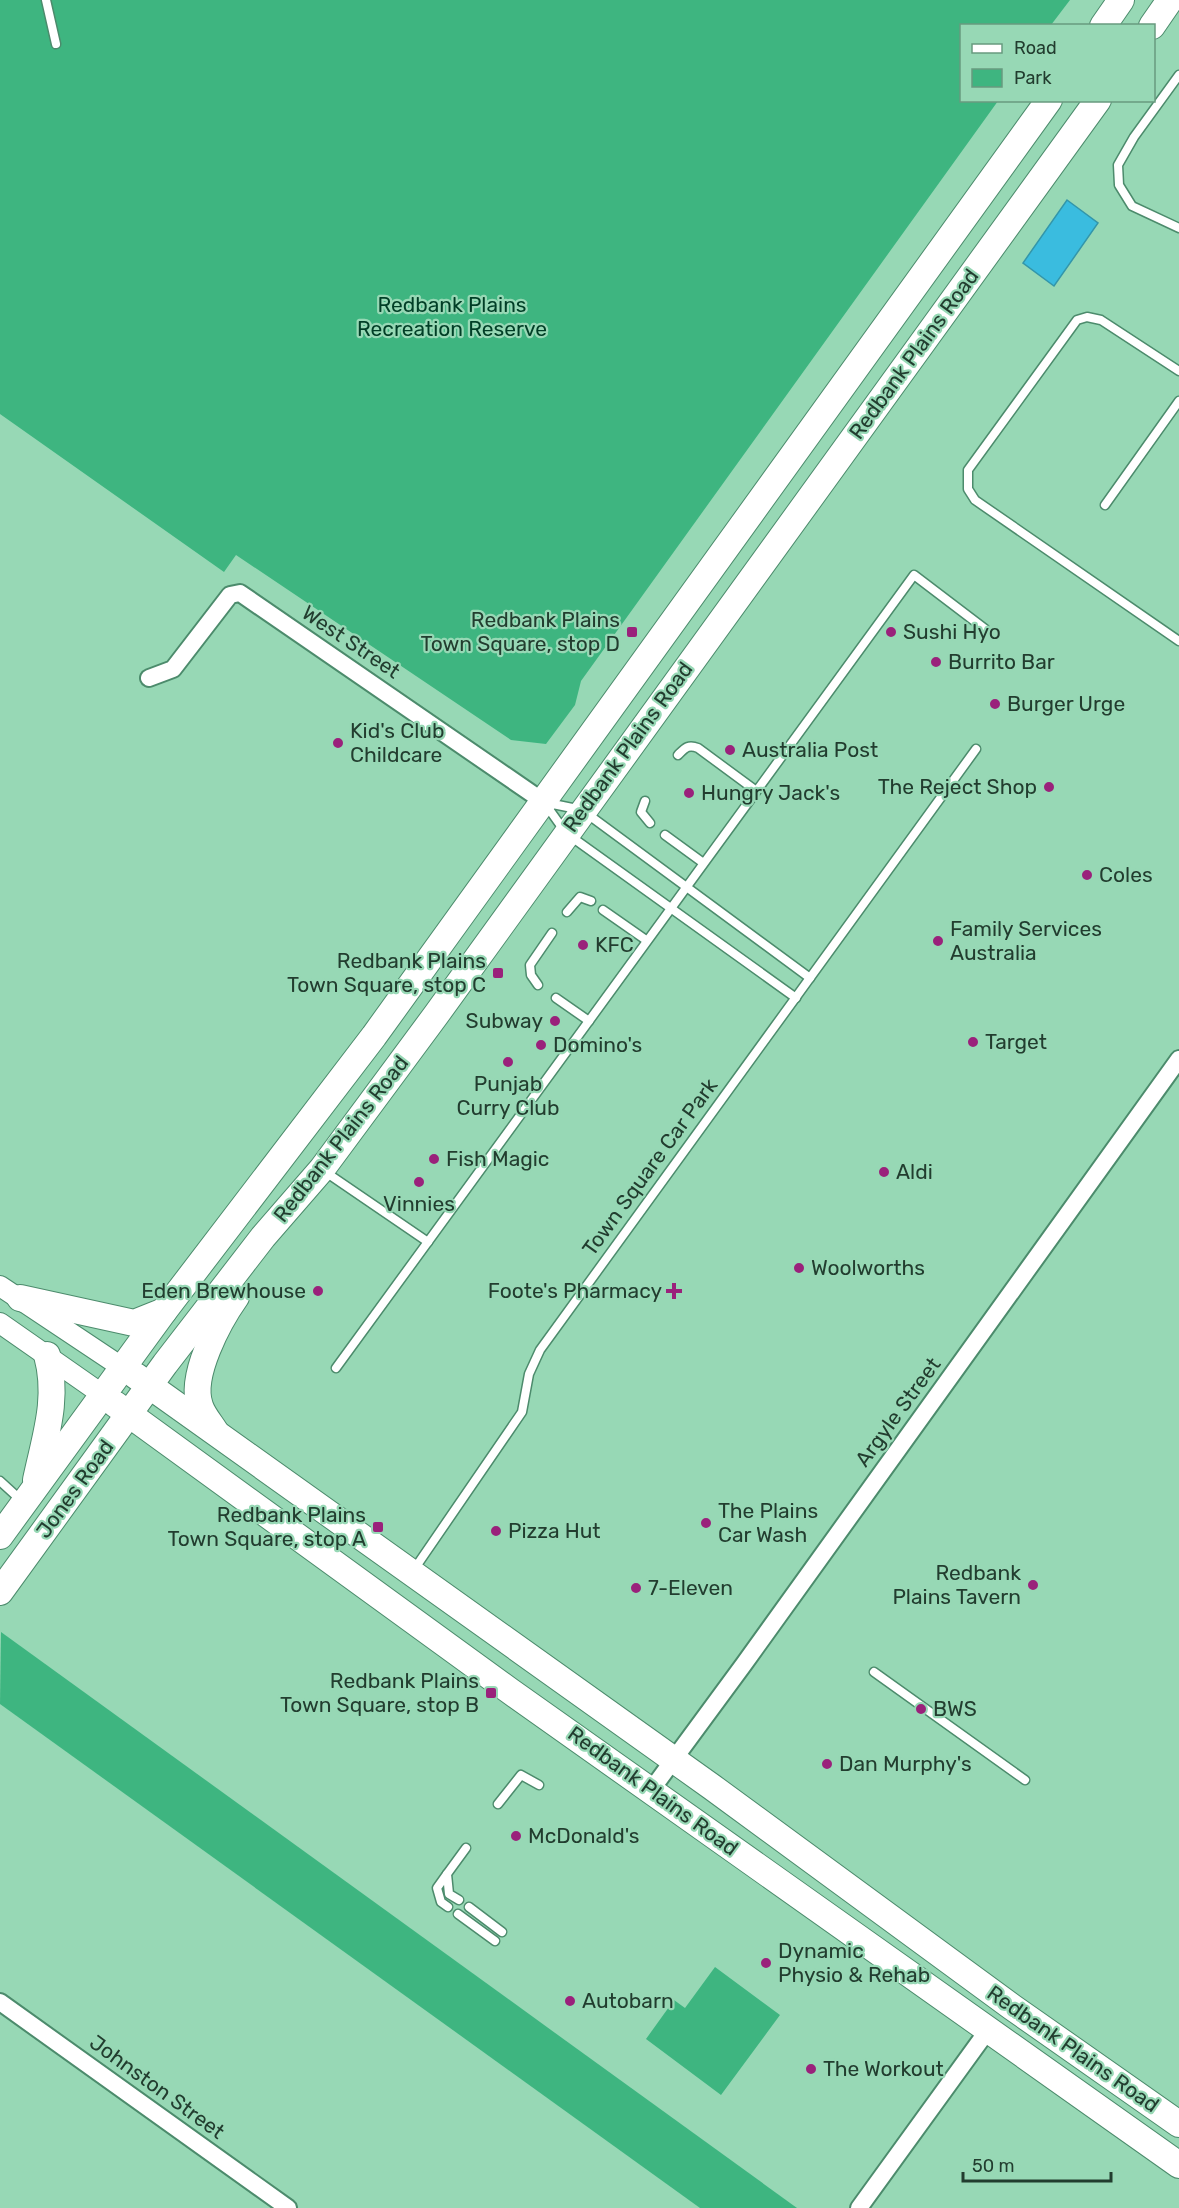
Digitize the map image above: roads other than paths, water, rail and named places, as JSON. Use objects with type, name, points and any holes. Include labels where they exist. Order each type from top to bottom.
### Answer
[{"type":"main road","points":[[1104,24],[1121,0]]},
{"type":"main road","points":[[1153,24],[1170,0]]},
{"type":"main road","name":"Redbank Plains Road","points":[[1048,102],[374,1036],[164,1311],[103,1395],[510,1690],[1179,2165]]},
{"type":"main road","name":"Redbank Plains Road","points":[[149,1386],[296,1197],[322,1169],[1097,102]]},
{"type":"main road","points":[[217,1434],[200,1405],[199,1384],[205,1358],[218,1321],[274,1246],[296,1197]]},
{"type":"main road","points":[[10,1292],[134,1323],[164,1311]]},
{"type":"main road","points":[[29,1495],[53,1399],[52,1375],[47,1355]]},
{"type":"main road","name":"Redbank Plains Road","points":[[123,1368],[673,1760],[1012,2007],[1179,2124]]},
{"type":"main road","name":"Jones Road","points":[[0,1592],[149,1386]]},
{"type":"main road","name":"Jones Road","points":[[0,1536],[103,1395]]},
{"type":"main road","points":[[411,1574],[412,1587],[418,1604],[502,1665],[510,1690]]},
{"type":"main road","points":[[1012,2007],[1008,2026],[1084,2082],[1089,2103]]},
{"type":"street","name":"West Street","points":[[149,678],[173,669],[230,595],[240,593],[544,802]]},
{"type":"street","name":"Argyle Street","points":[[652,1790],[1179,1059]]},
{"type":"street","points":[[10,1292],[123,1368]]},
{"type":"street","points":[[0,1323],[103,1395]]},
{"type":"street","name":"Johnston Street","points":[[0,2002],[288,2208]]},
{"type":"street","points":[[860,2208],[988,2030]]},
{"type":"lane","points":[[46,0],[56,44]]},
{"type":"lane","points":[[1179,75],[1134,137],[1118,165],[1119,185],[1132,206],[1179,228]]},
{"type":"lane","points":[[1179,371],[1101,320],[1087,317],[1077,320],[968,470],[968,489],[975,500],[1179,641]]},
{"type":"lane","points":[[1105,505],[1179,402]]},
{"type":"lane","points":[[336,1368],[702,862],[914,575],[986,628]]},
{"type":"lane","points":[[678,755],[685,748],[692,746],[698,748],[755,790]]},
{"type":"lane","name":"Town Square Car Park","points":[[411,1574],[522,1412],[529,1374],[540,1350],[976,749]]},
{"type":"lane","points":[[645,801],[641,812],[650,823]]},
{"type":"lane","points":[[544,802],[582,810],[810,978]]},
{"type":"lane","points":[[544,802],[566,833],[796,998]]},
{"type":"lane","points":[[665,835],[702,862]]},
{"type":"lane","points":[[567,912],[580,897],[591,901]]},
{"type":"lane","points":[[603,910],[646,940]]},
{"type":"lane","points":[[538,985],[531,975],[530,965],[552,933]]},
{"type":"lane","points":[[556,998],[589,1021]]},
{"type":"lane","points":[[322,1169],[428,1242]]},
{"type":"lane","points":[[0,1481],[29,1495]]},
{"type":"lane","points":[[874,1672],[1025,1780]]},
{"type":"lane","points":[[498,1804],[521,1775],[539,1785]]},
{"type":"lane","points":[[448,1907],[441,1902],[437,1888],[466,1848]]},
{"type":"lane","points":[[447,1874],[449,1894],[459,1900]]},
{"type":"lane","points":[[469,1907],[502,1932]]},
{"type":"lane","points":[[458,1914],[495,1941]]},
{"type":"water","points":[[1067,200],[1098,223],[1054,286],[1023,263]]},
{"type":"place","name":"Redbank Plains Town Square, stop D","points":[[632,632]]},
{"type":"place","name":"Sushi Hyo","points":[[891,632]]},
{"type":"place","name":"Burrito Bar","points":[[936,662]]},
{"type":"place","name":"Burger Urge","points":[[995,704]]},
{"type":"place","name":"Kid's Club Childcare","points":[[338,743]]},
{"type":"place","name":"Australia Post","points":[[730,750]]},
{"type":"place","name":"The Reject Shop","points":[[1049,787]]},
{"type":"place","name":"Hungry Jack's","points":[[689,793]]},
{"type":"place","name":"Coles","points":[[1087,875]]},
{"type":"place","name":"Family Services Australia","points":[[938,941]]},
{"type":"place","name":"KFC","points":[[583,945]]},
{"type":"place","name":"Redbank Plains Town Square, stop C","points":[[498,973]]},
{"type":"place","name":"Subway","points":[[555,1021]]},
{"type":"place","name":"Target","points":[[973,1042]]},
{"type":"place","name":"Domino's","points":[[541,1045]]},
{"type":"place","name":"Punjab Curry Club","points":[[508,1062]]},
{"type":"place","name":"Fish Magic","points":[[434,1159]]},
{"type":"place","name":"Aldi","points":[[884,1172]]},
{"type":"place","name":"Vinnies","points":[[419,1182]]},
{"type":"place","name":"Woolworths","points":[[799,1268]]},
{"type":"place","name":"Eden Brewhouse","points":[[318,1291]]},
{"type":"place","name":"Foote's Pharmacy","points":[[674,1291]]},
{"type":"place","name":"The Plains Car Wash","points":[[706,1523]]},
{"type":"place","name":"Redbank Plains Town Square, stop A","points":[[378,1527]]},
{"type":"place","name":"Pizza Hut","points":[[496,1531]]},
{"type":"place","name":"Redbank Plains Tavern","points":[[1033,1585]]},
{"type":"place","name":"7-Eleven","points":[[636,1588]]},
{"type":"place","name":"Redbank Plains Town Square, stop B","points":[[491,1693]]},
{"type":"place","name":"BWS","points":[[921,1709]]},
{"type":"place","name":"Dan Murphy's","points":[[827,1764]]},
{"type":"place","name":"McDonald's","points":[[516,1836]]},
{"type":"place","name":"Dynamic Physio & Rehab","points":[[766,1963]]},
{"type":"place","name":"Autobarn","points":[[570,2001]]},
{"type":"place","name":"The Workout","points":[[811,2069]]},
{"type":"park label","name":"Redbank Plains Recreation Reserve","points":[[452,317]]}]
